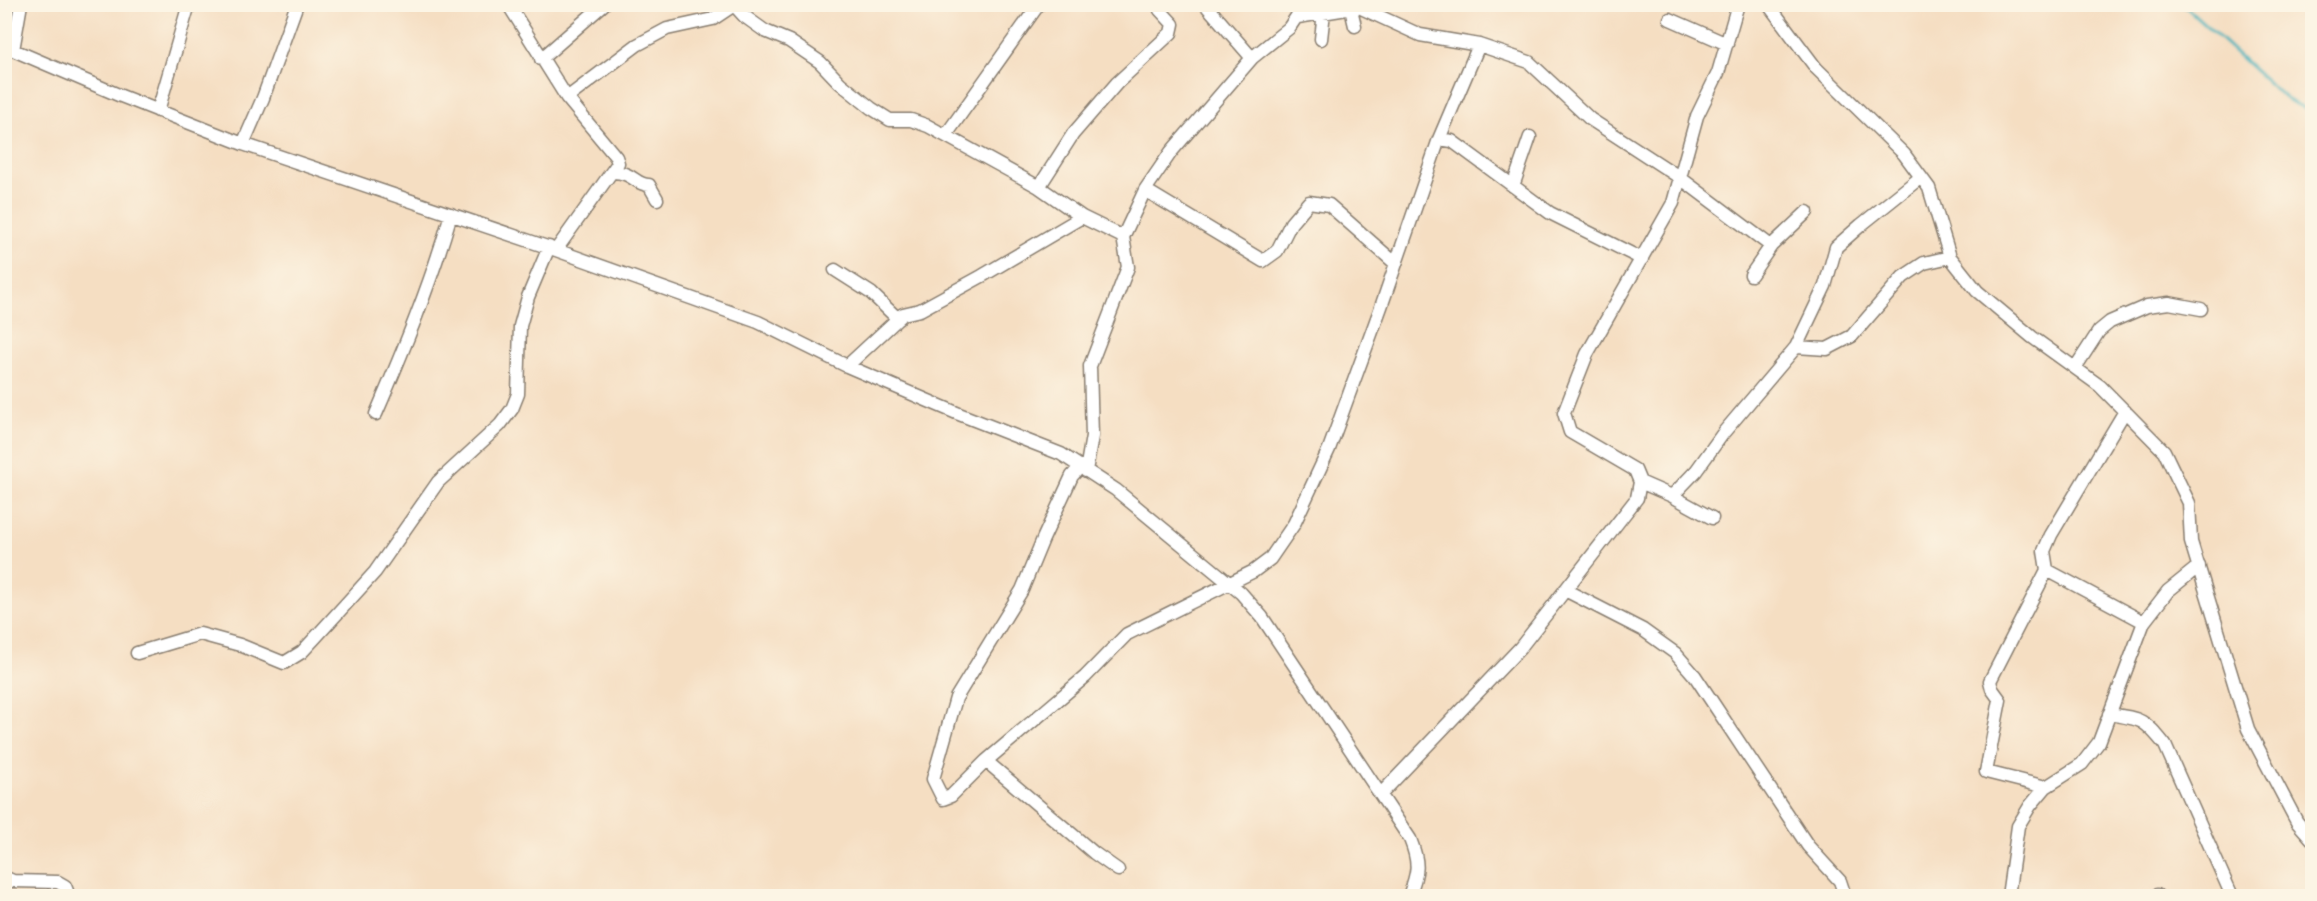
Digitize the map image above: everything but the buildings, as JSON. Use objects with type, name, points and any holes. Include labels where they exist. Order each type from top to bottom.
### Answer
[{"type":"street","points":[[21,4],[9,48],[243,144],[553,249],[758,322],[847,366],[959,414],[1060,453],[1116,490],[1228,582],[1262,617],[1410,839],[1418,859],[1417,876],[1409,897]]},
{"type":"street","points":[[158,111],[189,4]]},
{"type":"street","points":[[243,144],[263,98],[297,4]]},
{"type":"street","points":[[137,653],[200,634],[240,645],[284,663],[302,652],[375,572],[438,482],[500,425],[512,409],[518,394],[520,326],[528,297],[553,249],[618,163],[616,157],[567,98],[508,4]]},
{"type":"street","points":[[541,59],[604,4]]},
{"type":"street","points":[[946,135],[1039,4]]},
{"type":"street","points":[[1039,187],[1073,134],[1117,83],[1171,33],[1173,24],[1160,10],[1159,4]]},
{"type":"street","points":[[1205,4],[1252,58]]},
{"type":"street","points":[[1305,4],[1298,17],[1272,43],[1252,58],[1171,152],[1145,190],[1123,237],[1128,267],[1090,366],[1092,436],[1083,469],[1072,476],[1042,539],[1022,590],[956,698],[933,779],[943,799],[951,796],[986,761],[1085,677],[1127,634],[1254,571],[1270,559],[1294,524],[1329,449],[1439,139],[1479,45]]},
{"type":"street","points":[[1381,794],[1520,648],[1637,498],[1640,482],[1635,470],[1570,432],[1564,413],[1587,354],[1673,203],[1697,116],[1718,73],[1738,4]]},
{"type":"street","points":[[1768,4],[1816,68],[1904,154],[1921,177],[1929,188],[1950,257],[1977,291],[2031,337],[2100,386],[2164,451],[2189,503],[2192,542],[2248,729],[2297,822],[2313,839]]},
{"type":"street","points":[[567,98],[637,45],[667,29],[713,19],[734,5],[744,16],[765,31],[789,41],[820,62],[863,102],[890,120],[911,120],[946,135],[1039,187],[1082,217],[1123,237]]},
{"type":"street","points":[[1298,17],[1359,7],[1420,35],[1479,45],[1529,62],[1590,119],[1679,177],[1771,246]]},
{"type":"street","points":[[1351,9],[1355,26]]},
{"type":"street","points":[[1321,39],[1324,12]]},
{"type":"street","points":[[1670,19],[1727,44]]},
{"type":"street","points":[[1803,72],[1816,68]]},
{"type":"street","points":[[1513,186],[1530,137]]},
{"type":"street","points":[[1439,139],[1452,141],[1550,213],[1642,259]]},
{"type":"street","points":[[612,172],[630,174],[642,185],[649,185],[657,199]]},
{"type":"street","points":[[1672,496],[1696,471],[1724,432],[1796,347],[1825,286],[1836,247],[1921,177]]},
{"type":"street","points":[[1145,190],[1263,261],[1277,251],[1291,223],[1309,202],[1329,205],[1395,263]]},
{"type":"street","points":[[1751,275],[1771,246],[1808,212]]},
{"type":"street","points":[[376,414],[392,381],[416,320],[451,214]]},
{"type":"street","points":[[847,366],[903,315],[920,309],[982,276],[1082,217]]},
{"type":"street","points":[[1796,347],[1827,349],[1852,336],[1904,277],[1924,263],[1950,257]]},
{"type":"street","points":[[835,270],[871,292],[898,319]]},
{"type":"street","points":[[2075,368],[2099,332],[2110,322],[2147,306],[2169,303],[2201,309]]},
{"type":"street","points":[[2046,788],[1986,772],[2000,700],[1992,689],[1990,681],[2047,570],[2044,551],[2051,535],[2125,411]]},
{"type":"street","points":[[1640,482],[1712,518]]},
{"type":"street","points":[[2008,897],[2019,826],[2030,806],[2046,788],[2082,764],[2099,742],[2144,622],[2168,591],[2199,566]]},
{"type":"street","points":[[2047,570],[2144,622]]},
{"type":"street","points":[[1565,590],[1643,630],[1675,653],[1695,676],[1808,846],[1840,881],[1845,897]]},
{"type":"street","points":[[2109,714],[2133,718],[2148,724],[2165,745],[2232,897]]},
{"type":"street","points":[[986,761],[1094,853],[1118,870]]},
{"type":"street","points":[[4,877],[13,881],[58,882],[65,886],[69,897]]},
{"type":"waterway","points":[[2180,4],[2286,99],[2312,112]]}]
